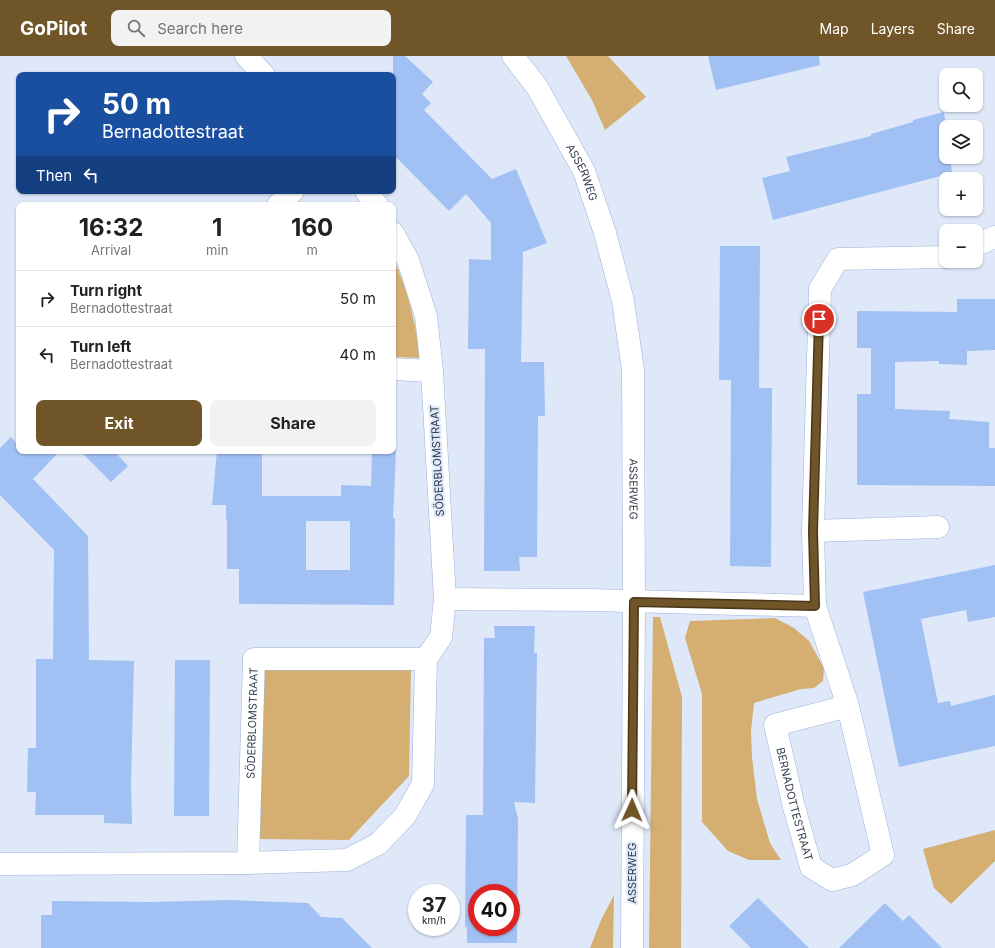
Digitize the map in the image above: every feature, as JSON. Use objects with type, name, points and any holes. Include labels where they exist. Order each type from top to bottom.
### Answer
[{"type":"street","points":[[246,56],[261,72]]},
{"type":"street","name":"ASSERWEG","points":[[513,56],[537,87],[584,171],[605,234],[623,301],[633,370],[634,602],[632,948]]},
{"type":"street","points":[[281,202],[290,194]]},
{"type":"street","points":[[368,194],[375,202]]},
{"type":"street","points":[[983,242],[995,237]]},
{"type":"street","name":"SÖDERBLOMSTRAAT","points":[[248,863],[254,659],[426,659],[440,637],[445,599],[432,370],[426,316],[408,260],[396,238]]},
{"type":"street","name":"BERNADOTTESTRAAT","points":[[848,706],[775,725],[794,807],[811,867],[832,880],[852,875],[883,855],[848,706],[815,606],[813,531],[820,288],[838,259],[939,257]]},
{"type":"street","points":[[396,369],[432,370]]},
{"type":"street","points":[[813,531],[938,527]]},
{"type":"street","points":[[445,599],[815,606]]},
{"type":"street","points":[[0,864],[248,863],[347,860],[378,844],[405,816],[423,784],[426,659]]},
{"type":"shaded area","points":[[566,56],[608,56],[646,97],[605,130],[592,100]]},
{"type":"shaded area","points":[[396,265],[414,320],[421,358],[396,357]]},
{"type":"shaded area","points":[[653,617],[660,617],[682,697],[681,948],[649,948]]},
{"type":"shaded area","points":[[775,618],[794,628],[809,641],[824,668],[823,681],[814,688],[801,689],[754,703],[751,731],[752,757],[757,799],[770,843],[781,860],[749,860],[728,851],[702,822],[702,694],[685,638],[690,621]]},
{"type":"shaded area","points":[[260,661],[411,668],[409,776],[349,840],[254,839]]},
{"type":"shaded area","points":[[995,830],[995,861],[951,904],[934,888],[923,849]]},
{"type":"shaded area","points":[[614,895],[613,948],[590,948],[601,920]]},
{"type":"building","points":[[393,56],[405,56],[433,82],[422,94],[431,103],[424,110],[492,179],[516,169],[547,243],[523,252],[521,362],[544,362],[545,416],[538,416],[537,557],[519,557],[520,571],[484,571],[485,349],[468,349],[469,259],[491,260],[491,223],[466,194],[449,211],[396,157],[396,72],[393,72]]},
{"type":"building","points":[[708,56],[819,56],[820,65],[716,90]]},
{"type":"building","points":[[944,112],[945,120],[939,120],[939,164],[951,164],[952,172],[939,172],[939,176],[773,220],[762,178],[790,171],[786,157],[871,136],[871,134],[913,122],[913,120]]},
{"type":"building","points":[[720,246],[760,246],[759,388],[772,388],[771,567],[730,566],[731,380],[719,380]]},
{"type":"building","points":[[957,299],[995,299],[995,350],[967,351],[967,365],[939,364],[939,361],[895,362],[895,409],[950,411],[949,419],[989,422],[989,448],[995,448],[995,486],[857,485],[857,394],[871,394],[871,348],[857,348],[857,311],[957,312]]},
{"type":"building","points":[[11,437],[16,443],[16,454],[57,454],[33,479],[88,536],[89,660],[134,661],[131,784],[132,824],[104,823],[104,815],[35,815],[36,792],[27,792],[28,748],[36,748],[36,659],[53,659],[54,550],[0,495],[0,448]]},
{"type":"building","points":[[83,454],[117,454],[128,466],[111,482]]},
{"type":"building","points":[[217,454],[262,454],[262,496],[341,496],[341,485],[371,486],[372,454],[396,454],[393,518],[395,518],[394,605],[239,604],[239,569],[227,569],[226,505],[212,505]],"holes":[[[306,521],[350,521],[350,570],[306,570]]]},
{"type":"building","points":[[995,565],[995,617],[968,622],[966,610],[921,619],[938,703],[950,701],[951,706],[995,695],[995,746],[899,767],[863,592]]},
{"type":"building","points":[[494,626],[535,626],[534,653],[537,653],[535,803],[514,802],[518,819],[517,884],[468,884],[468,936],[517,936],[517,943],[467,943],[467,927],[465,927],[466,815],[483,815],[484,638],[495,638]]},
{"type":"building","points":[[175,660],[210,660],[209,816],[174,816]]},
{"type":"building","points":[[758,898],[809,948],[751,948],[729,926]]},
{"type":"building","points":[[229,900],[308,903],[321,917],[342,918],[372,948],[41,948],[41,915],[52,915],[52,901],[152,902]]},
{"type":"building","points":[[885,903],[903,921],[909,915],[942,948],[839,948]]},
{"type":"route","points":[[632,810],[634,602],[815,606],[813,531],[819,319]]}]
